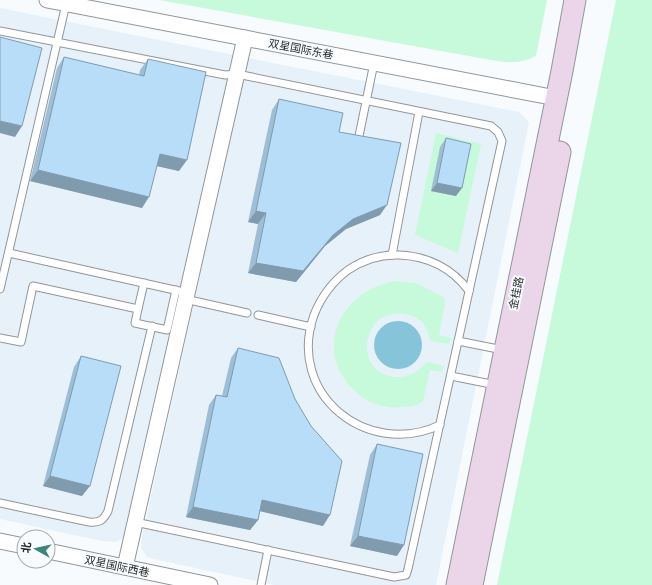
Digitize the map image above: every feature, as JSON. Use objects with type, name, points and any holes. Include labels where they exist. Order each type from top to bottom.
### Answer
[{"type":"street","name":"双星国际东巷","points":[[47,0],[556,98]]},
{"type":"street","name":"金桂路","points":[[472,585],[505,387],[556,98],[575,0]]},
{"type":"street","name":"金桂路","points":[[512,351],[576,74],[589,0]]},
{"type":"street","points":[[125,567],[183,294],[244,38]]},
{"type":"street","name":"金桂路","points":[[456,585],[505,387]]},
{"type":"street","points":[[0,541],[16,544]]},
{"type":"street","name":"双星国际西巷","points":[[56,553],[210,585]]},
{"type":"lane","points":[[0,289],[66,4]]},
{"type":"lane","points":[[0,31],[225,75],[236,74],[491,126],[498,132],[502,141],[406,575],[394,577],[135,522]]},
{"type":"lane","points":[[359,136],[374,63]]},
{"type":"lane","points":[[392,255],[420,112]]},
{"type":"lane","points":[[9,253],[144,283],[247,313]]},
{"type":"lane","points":[[440,425],[412,434],[383,434],[369,430],[343,416],[323,394],[316,381],[311,367],[309,352],[311,327],[316,309],[332,283],[355,266],[369,260],[392,255],[413,256],[427,259],[442,266],[463,282],[469,291]]},
{"type":"lane","points":[[144,283],[135,322],[167,330],[183,294]]},
{"type":"lane","points":[[0,338],[21,342],[33,286],[138,309]]},
{"type":"lane","points":[[258,315],[311,327]]},
{"type":"lane","points":[[0,503],[89,522],[96,523],[104,520],[108,512],[152,326]]},
{"type":"lane","points":[[458,341],[512,351]]},
{"type":"lane","points":[[450,376],[505,387]]},
{"type":"lane","points":[[261,585],[268,550]]},
{"type":"shaded area","points":[[0,8],[233,55],[123,538],[116,542],[102,541],[56,531],[56,529],[46,529],[0,519]]},
{"type":"shaded area","points":[[248,58],[519,112],[529,122],[436,585],[274,585],[154,559],[147,557],[141,548],[142,537]]},
{"type":"green space","points":[[159,0],[547,0],[536,56],[519,62],[509,62]]},
{"type":"green space","points":[[616,0],[652,0],[652,585],[497,585]]},
{"type":"green space","points":[[436,133],[481,144],[458,253],[415,235]]},
{"type":"green space","points":[[396,281],[416,283],[443,297],[445,304],[439,335],[451,338],[449,344],[431,341],[422,322],[419,319],[409,315],[389,315],[378,321],[370,331],[367,342],[368,354],[372,365],[382,373],[400,377],[413,374],[427,362],[444,366],[442,372],[430,370],[423,401],[421,403],[412,406],[391,407],[382,406],[371,402],[352,389],[342,375],[336,359],[334,343],[337,328],[343,314],[353,302],[365,293],[380,285]]},
{"type":"water","points":[[398,321],[407,323],[415,328],[420,336],[422,345],[420,354],[415,362],[407,367],[398,369],[389,367],[381,362],[376,354],[374,345],[376,336],[381,328],[389,323]]},
{"type":"building","points":[[0,37],[42,48],[22,126],[0,121]]},
{"type":"building","points":[[64,57],[144,76],[148,59],[206,72],[187,160],[160,154],[149,197],[38,170]]},
{"type":"building","points":[[279,99],[343,113],[339,132],[401,143],[387,205],[353,219],[333,235],[303,271],[256,263],[266,213],[256,211]]},
{"type":"building","points":[[446,138],[471,144],[462,188],[437,183]]},
{"type":"building","points":[[238,348],[279,358],[295,399],[311,426],[342,461],[330,515],[262,500],[258,520],[193,507],[216,395],[227,397]]},
{"type":"building","points":[[81,356],[121,366],[90,486],[50,476]]},
{"type":"building","points":[[377,444],[423,454],[404,545],[358,536]]}]
